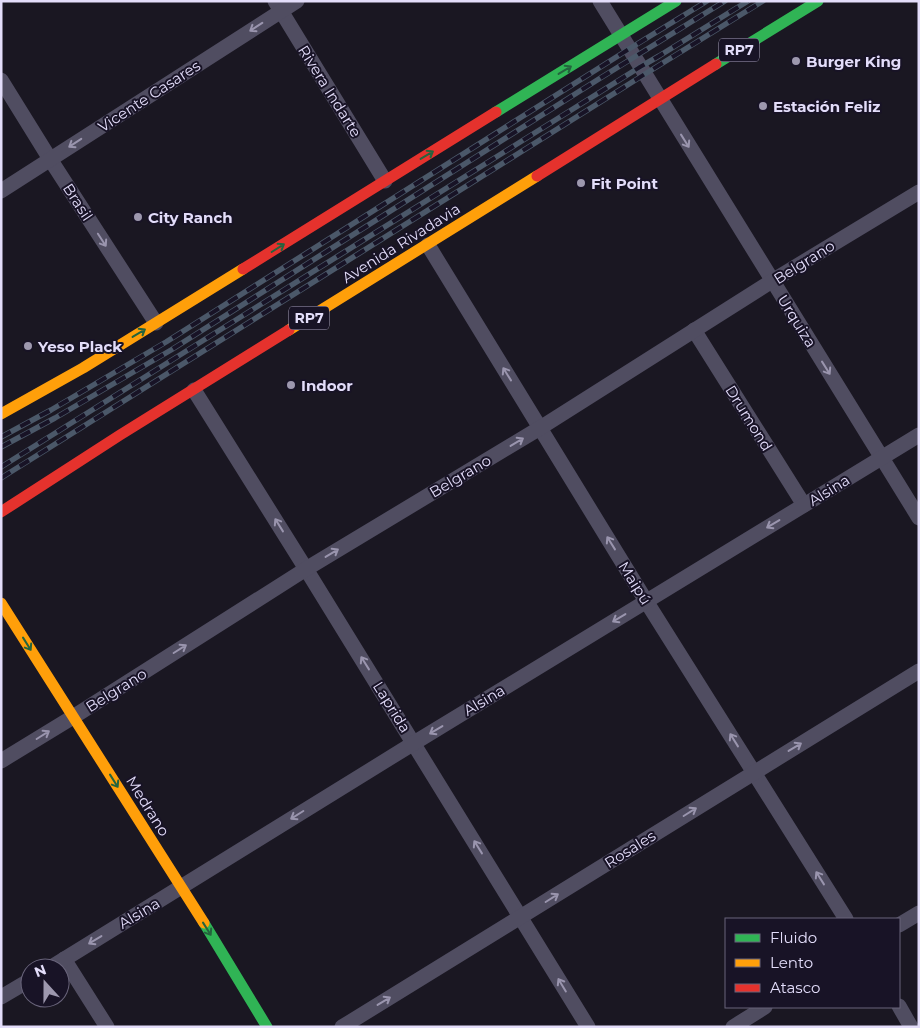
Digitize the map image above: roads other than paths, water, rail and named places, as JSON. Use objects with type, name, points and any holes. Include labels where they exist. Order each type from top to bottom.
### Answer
[{"type":"main road","points":[[1,414],[83,368],[676,1]]},
{"type":"main road","name":"Avenida Rivadavia","points":[[1,512],[120,435],[818,1]]},
{"type":"main road","name":"Medrano","points":[[1,602],[182,887],[267,1027]]},
{"type":"street","name":"Vicente Casares","points":[[1,191],[278,6],[297,1]]},
{"type":"street","name":"Urquiza","points":[[600,1],[919,518]]},
{"type":"street","name":"Rivera Indarte","points":[[278,6],[385,181]]},
{"type":"street","name":"Brasil","points":[[1,80],[156,323]]},
{"type":"street","name":"Belgrano","points":[[1,761],[306,568],[540,428],[772,281],[919,192]]},
{"type":"street","name":"Maipú","points":[[428,244],[646,601],[845,918]]},
{"type":"street","name":"Drumond","points":[[694,330],[804,505]]},
{"type":"street","name":"Laprida","points":[[194,390],[306,568],[588,1027]]},
{"type":"street","name":"Alsina","points":[[66,958],[919,434]]},
{"type":"street","name":"Rosales","points":[[342,1027],[919,671]]},
{"type":"street","points":[[900,924],[919,913]]},
{"type":"street","points":[[70,968],[107,1027]]},
{"type":"street","points":[[1,997],[20,986]]},
{"type":"street","points":[[733,1027],[764,1008]]},
{"type":"street","points":[[900,1008],[911,1027]]},
{"type":"railway","points":[[1,437],[51,410],[166,342],[707,1]]},
{"type":"railway","points":[[1,447],[55,418],[171,350],[725,1]]},
{"type":"railway","points":[[1,467],[748,1]]},
{"type":"railway","points":[[1,478],[763,1]]},
{"type":"place","name":"Burger King","points":[[796,61]]},
{"type":"place","name":"Estación Feliz","points":[[763,106]]},
{"type":"place","name":"Fit Point","points":[[581,183]]},
{"type":"place","name":"City Ranch","points":[[138,217]]},
{"type":"place","name":"Yeso Plack","points":[[28,346]]},
{"type":"place","name":"Indoor","points":[[291,385]]}]
